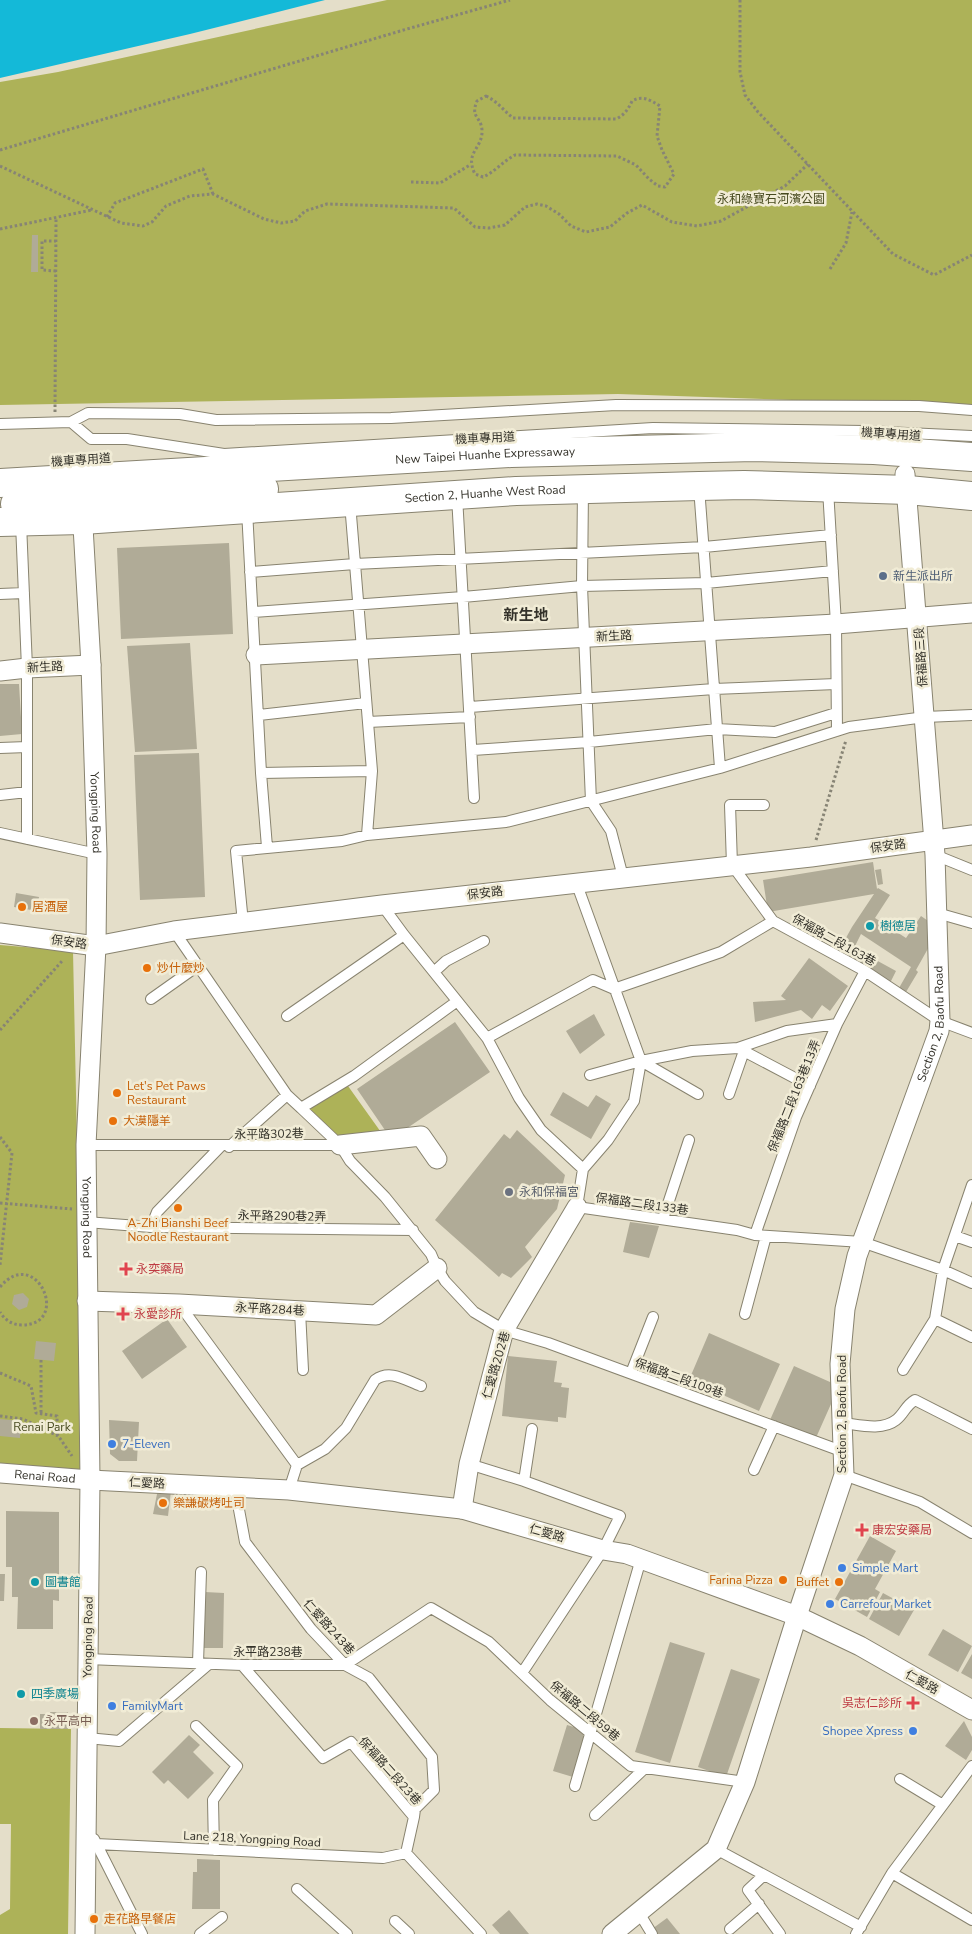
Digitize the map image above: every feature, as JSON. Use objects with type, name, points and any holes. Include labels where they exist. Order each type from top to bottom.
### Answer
[{"type":"main road","name":"New Taipei Huanhe Expressaway","points":[[0,481],[512,453],[754,447],[972,455]]},
{"type":"main road","name":"Section 2, Huanhe West Road","points":[[10,522],[82,510],[295,487],[605,472],[906,482],[972,496]]},
{"type":"main road","name":"Section 2, Huanhe West Road","points":[[0,504],[82,510],[247,509],[516,491],[744,485],[828,488],[906,482],[972,480]]},
{"type":"street","name":"保福路三段","points":[[906,482],[918,617],[934,848]]},
{"type":"street","name":"Yongping Road","points":[[82,510],[91,665],[97,854],[96,946],[86,1145],[90,1480],[85,1934]]},
{"type":"street","name":"新生路","points":[[256,655],[836,624],[972,613]]},
{"type":"street","name":"新生路","points":[[0,671],[91,665]]},
{"type":"street","name":"保安路","points":[[0,933],[96,946],[174,931],[382,904],[732,865],[934,848],[972,834]]},
{"type":"street","name":"Section 2, Baofu Road","points":[[612,1934],[716,1849],[745,1782],[844,1475],[840,1364],[844,1318],[857,1256],[939,1031],[934,848]]},
{"type":"street","points":[[340,1145],[421,1136],[436,1159]]},
{"type":"street","name":"仁愛路202巷","points":[[462,1509],[469,1464],[504,1330],[577,1207]]},
{"type":"street","name":"永平路284巷","points":[[87,1301],[376,1315],[437,1268]]},
{"type":"street","name":"Renai Road","points":[[0,1473],[90,1480]]},
{"type":"street","name":"仁愛路","points":[[90,1480],[289,1490],[462,1509],[603,1550],[627,1554],[797,1616],[860,1646],[972,1710]]},
{"type":"lane","points":[[0,424],[55,424],[71,422],[88,413],[180,414],[216,420],[392,418],[616,405],[919,406],[972,410]]},
{"type":"lane","points":[[71,422],[91,439],[127,439],[224,454],[653,428],[864,431],[972,436]]},
{"type":"lane","points":[[699,486],[720,768]]},
{"type":"lane","points":[[828,488],[836,624],[837,731]]},
{"type":"lane","points":[[582,489],[582,586],[586,637],[591,801],[611,831],[623,877]]},
{"type":"lane","points":[[457,495],[474,798]]},
{"type":"lane","points":[[350,502],[372,771],[367,835]]},
{"type":"lane","points":[[247,509],[261,773],[267,847]]},
{"type":"lane","points":[[10,522],[24,593],[27,668],[27,839]]},
{"type":"lane","points":[[250,572],[355,564],[704,547],[831,536]]},
{"type":"lane","points":[[253,612],[463,597],[582,586],[706,583],[833,571]]},
{"type":"lane","points":[[0,594],[24,593]]},
{"type":"lane","points":[[368,722],[588,698],[714,689],[836,684]]},
{"type":"lane","points":[[258,715],[366,704]]},
{"type":"lane","points":[[472,750],[590,742],[718,729],[776,732],[836,713]]},
{"type":"lane","points":[[242,923],[236,851],[342,841],[367,835],[506,822],[720,768],[849,727],[925,717],[972,714]]},
{"type":"lane","points":[[0,748],[27,747]]},
{"type":"lane","points":[[261,773],[372,771]]},
{"type":"lane","points":[[0,795],[27,792]]},
{"type":"lane","points":[[732,865],[730,804],[764,804]]},
{"type":"lane","points":[[0,833],[97,854]]},
{"type":"lane","points":[[934,848],[972,870]]},
{"type":"lane","name":"保福路二段163巷","points":[[732,865],[773,921],[865,971],[940,1021],[972,1034]]},
{"type":"lane","points":[[382,904],[456,1002],[486,1038],[519,1098],[541,1130],[583,1169],[608,1140],[634,1101],[640,1062],[576,882]]},
{"type":"lane","points":[[937,913],[972,923]]},
{"type":"lane","points":[[486,1038],[593,980],[614,988],[721,952],[773,921]]},
{"type":"lane","points":[[174,931],[287,1095],[340,1145],[350,1162],[379,1190],[413,1230],[431,1254],[445,1281],[474,1312],[504,1330]]},
{"type":"lane","points":[[287,1016],[404,935]]},
{"type":"lane","points":[[434,972],[446,961],[484,941]]},
{"type":"lane","points":[[151,999],[198,965]]},
{"type":"lane","name":"保福路二段163巷13弄","points":[[745,1314],[761,1236],[796,1117],[837,1024],[865,971]]},
{"type":"lane","points":[[301,1108],[354,1076],[456,1002]]},
{"type":"lane","points":[[590,1075],[692,1051],[741,1050],[787,1031],[837,1024]]},
{"type":"lane","points":[[741,1050],[810,1086]]},
{"type":"lane","points":[[728,1094],[741,1050]]},
{"type":"lane","points":[[640,1062],[698,1094]]},
{"type":"lane","points":[[151,1227],[157,1212],[225,1146],[287,1095]]},
{"type":"lane","points":[[663,1219],[690,1140]]},
{"type":"lane","name":"永平路302巷","points":[[86,1145],[340,1145]]},
{"type":"lane","name":"保福路二段133巷","points":[[583,1169],[577,1207],[737,1230],[761,1236],[862,1242],[943,1270],[972,1283]]},
{"type":"lane","points":[[903,1370],[936,1319],[943,1270],[969,1200],[972,1185]]},
{"type":"lane","name":"永平路290巷2弄","points":[[86,1216],[151,1227],[413,1230]]},
{"type":"lane","points":[[955,1236],[972,1242]]},
{"type":"lane","points":[[179,1304],[297,1465]]},
{"type":"lane","points":[[300,1311],[303,1370]]},
{"type":"lane","points":[[631,1373],[653,1317]]},
{"type":"lane","points":[[936,1319],[972,1337]]},
{"type":"lane","name":"保福路二段109巷","points":[[504,1330],[548,1343],[844,1452]]},
{"type":"lane","points":[[289,1490],[297,1465],[324,1449],[346,1428],[375,1380],[382,1375],[392,1375],[421,1386]]},
{"type":"lane","points":[[843,1423],[887,1425],[898,1419],[907,1405],[915,1400],[972,1429]]},
{"type":"lane","points":[[754,1470],[774,1426]]},
{"type":"lane","points":[[524,1481],[532,1429]]},
{"type":"lane","points":[[469,1464],[524,1481],[620,1516],[603,1550],[522,1673]]},
{"type":"lane","points":[[844,1475],[920,1502],[972,1533]]},
{"type":"lane","name":"仁愛路243巷","points":[[235,1488],[245,1542],[311,1629],[346,1665],[369,1678],[432,1757],[434,1790],[415,1809],[414,1817]]},
{"type":"lane","points":[[575,1786],[641,1559]]},
{"type":"lane","points":[[198,1663],[201,1572]]},
{"type":"lane","name":"保福路二段59巷","points":[[346,1665],[431,1608],[489,1642],[550,1700],[631,1766],[745,1782]]},
{"type":"lane","name":"永平路238巷","points":[[87,1659],[242,1665],[346,1665]]},
{"type":"lane","points":[[87,1738],[119,1741],[209,1664]]},
{"type":"lane","name":"保福路二段23巷","points":[[242,1665],[323,1758],[350,1742],[414,1817],[406,1853]]},
{"type":"lane","points":[[196,1726],[238,1766],[213,1800],[214,1850]]},
{"type":"lane","points":[[716,1849],[858,1931],[892,1873],[972,1766]]},
{"type":"lane","points":[[595,1815],[645,1768]]},
{"type":"lane","points":[[900,1779],[942,1806]]},
{"type":"lane","points":[[86,1825],[142,1934]]},
{"type":"lane","name":"Lane 218, Yongping Road","points":[[96,1844],[383,1858],[406,1853]]},
{"type":"lane","points":[[406,1853],[481,1934]]},
{"type":"lane","points":[[892,1873],[972,1920]]},
{"type":"lane","points":[[764,1875],[748,1890],[780,1934]]},
{"type":"lane","points":[[297,1889],[347,1934]]},
{"type":"lane","points":[[730,1929],[759,1904]]},
{"type":"lane","points":[[638,1911],[652,1934]]},
{"type":"lane","points":[[200,1934],[222,1918]]},
{"type":"lane","points":[[395,1921],[409,1934]]},
{"type":"path","points":[[0,150],[398,31],[510,0]]},
{"type":"path","points":[[740,0],[740,72],[745,95],[758,112],[893,254],[934,275],[972,255]]},
{"type":"path","points":[[486,96],[493,100],[502,111],[513,118],[616,119],[622,116],[632,101],[638,98],[647,98],[660,106],[657,136],[674,174],[664,187],[658,186],[636,165],[617,156],[515,155],[507,159],[491,174],[483,177],[475,174],[470,165],[471,156],[481,139],[482,130],[475,118],[474,109],[477,101],[486,96]]},
{"type":"path","points":[[0,166],[121,223],[143,226],[152,222],[166,206],[190,196],[213,194],[264,219],[281,223],[294,220],[305,211],[327,204],[454,208],[475,227],[489,228],[505,225],[525,207],[537,204],[546,206],[559,214],[571,226],[586,232],[610,228],[627,213],[642,205],[672,222],[697,226],[720,222],[785,186],[808,164]]},
{"type":"path","points":[[411,182],[440,183],[470,165]]},
{"type":"path","points":[[107,217],[115,203],[203,169],[213,194]]},
{"type":"path","points":[[0,229],[93,210]]},
{"type":"path","points":[[830,269],[846,243],[852,212]]},
{"type":"path","points":[[55,424],[56,217]]},
{"type":"path","points":[[56,242],[42,242],[42,270],[56,271]]},
{"type":"path","points":[[811,857],[849,727]]},
{"type":"path","points":[[0,1030],[63,960]]},
{"type":"path","points":[[0,1137],[12,1153],[0,1265]]},
{"type":"path","points":[[0,1203],[86,1216]]},
{"type":"path","points":[[0,1287],[12,1277],[28,1276],[42,1285],[47,1302],[41,1317],[34,1323],[26,1325],[17,1325],[9,1322],[0,1312]]},
{"type":"path","points":[[41,1360],[41,1414]]},
{"type":"path","points":[[0,1373],[31,1386],[36,1413],[57,1416],[56,1434],[74,1459]]},
{"type":"path","points":[[1,1418],[16,1419],[16,1421]]},
{"type":"path","points":[[9,1418],[33,1423],[58,1437]]},
{"type":"green space","name":"永和綠寶石河濱公園","points":[[387,0],[972,0],[972,406],[618,394],[0,405],[0,82],[58,72]]},
{"type":"green space","name":"Renai Park","points":[[0,945],[73,951],[84,1474],[0,1466]]},
{"type":"green space","points":[[348,1086],[383,1135],[329,1138],[308,1108]]},
{"type":"green space","points":[[0,1728],[71,1729],[68,1934],[0,1934],[0,1915],[10,1909],[11,1824],[0,1824]]},
{"type":"water","points":[[0,0],[325,0],[190,34],[0,78]]},
{"type":"building","points":[[32,235],[38,235],[38,272],[31,272]]},
{"type":"building","points":[[229,543],[233,634],[121,639],[117,548]]},
{"type":"building","points":[[190,643],[197,749],[135,752],[127,646]]},
{"type":"building","points":[[0,684],[19,684],[22,734],[0,736]]},
{"type":"building","points":[[199,753],[205,897],[140,900],[134,755]]},
{"type":"building","points":[[873,862],[877,889],[890,895],[875,918],[906,938],[921,916],[934,925],[935,936],[906,992],[899,988],[911,967],[861,934],[854,948],[896,971],[890,983],[837,954],[874,894],[768,912],[763,880]]},
{"type":"building","points":[[881,869],[883,884],[878,885],[875,870]]},
{"type":"building","points":[[16,893],[39,897],[37,911],[14,907]]},
{"type":"building","points":[[809,958],[848,986],[830,1011],[822,1005],[812,1019],[801,1010],[755,1022],[753,1002],[786,1000],[781,996]]},
{"type":"building","points":[[594,1014],[605,1035],[580,1054],[566,1031]]},
{"type":"building","points":[[455,1022],[490,1072],[391,1139],[357,1089]]},
{"type":"building","points":[[563,1092],[588,1107],[596,1095],[611,1104],[591,1139],[550,1115]]},
{"type":"building","name":"永和保福宮","points":[[517,1130],[565,1175],[557,1209],[525,1247],[532,1257],[511,1278],[502,1273],[499,1277],[435,1220],[504,1134],[510,1139]]},
{"type":"building","points":[[630,1222],[659,1226],[649,1258],[623,1252]]},
{"type":"building","points":[[23,1293],[29,1299],[27,1307],[19,1310],[12,1304],[14,1295]]},
{"type":"building","points":[[167,1319],[187,1347],[142,1379],[122,1351]]},
{"type":"building","points":[[709,1333],[780,1364],[759,1411],[689,1380]]},
{"type":"building","points":[[36,1341],[56,1343],[54,1361],[34,1359]]},
{"type":"building","points":[[508,1356],[557,1361],[554,1382],[562,1383],[561,1387],[569,1388],[566,1418],[558,1417],[558,1422],[502,1416]]},
{"type":"building","points":[[794,1366],[839,1386],[815,1440],[770,1420]]},
{"type":"building","points":[[0,1419],[21,1421],[20,1438],[0,1436]]},
{"type":"building","points":[[109,1420],[139,1422],[137,1461],[119,1461],[110,1454]]},
{"type":"building","name":"樂謙碳烤吐司","points":[[158,1489],[171,1491],[168,1516],[153,1514]]},
{"type":"building","name":"圖書館","points":[[6,1511],[59,1512],[59,1601],[53,1600],[53,1629],[17,1629],[18,1597],[12,1597],[12,1567],[6,1567]]},
{"type":"building","points":[[870,1536],[896,1551],[875,1589],[880,1592],[867,1617],[835,1599]]},
{"type":"building","points":[[0,1574],[5,1574],[4,1601],[0,1601]]},
{"type":"building","points":[[205,1592],[224,1593],[223,1648],[204,1648]]},
{"type":"building","points":[[883,1593],[914,1610],[899,1636],[869,1619]]},
{"type":"building","points":[[943,1629],[972,1646],[958,1672],[928,1655]]},
{"type":"building","points":[[670,1642],[705,1653],[670,1763],[635,1752]]},
{"type":"building","points":[[972,1654],[972,1679],[961,1673]]},
{"type":"building","points":[[731,1669],[760,1679],[726,1777],[698,1767]]},
{"type":"building","points":[[50,1712],[68,1712],[68,1729],[40,1729],[40,1714],[50,1714]]},
{"type":"building","points":[[964,1721],[972,1737],[972,1750],[966,1760],[945,1746]]},
{"type":"building","points":[[567,1725],[588,1731],[573,1777],[553,1771]]},
{"type":"building","points":[[189,1735],[200,1745],[193,1752],[214,1773],[188,1799],[168,1780],[164,1784],[152,1772]]},
{"type":"building","points":[[197,1859],[220,1860],[220,1909],[192,1909],[193,1872],[197,1872]]},
{"type":"building","points":[[509,1910],[529,1934],[500,1934],[492,1925]]},
{"type":"building","points":[[667,1918],[680,1934],[656,1934],[652,1929]]},
{"type":"place","name":"新生派出所","points":[[883,576]]},
{"type":"place","name":"居酒屋","points":[[22,907]]},
{"type":"place","name":"樹德居","points":[[870,926]]},
{"type":"place","name":"炒什麼炒","points":[[147,968]]},
{"type":"place","name":"Let's Pet Paws Restaurant","points":[[117,1093]]},
{"type":"place","name":"大漠隱羊","points":[[113,1121]]},
{"type":"place","name":"永和保福宮","points":[[509,1192]]},
{"type":"place","name":"A-Zhi Bianshi Beef Noodle Restaurant","points":[[178,1208]]},
{"type":"place","name":"永奕藥局","points":[[126,1269]]},
{"type":"place","name":"永愛診所","points":[[123,1314]]},
{"type":"place","name":"7-Eleven","points":[[112,1444]]},
{"type":"place","name":"樂謙碳烤吐司","points":[[163,1503]]},
{"type":"place","name":"康宏安藥局","points":[[862,1530]]},
{"type":"place","name":"Simple Mart","points":[[842,1568]]},
{"type":"place","name":"Farina Pizza","points":[[783,1580]]},
{"type":"place","name":"圖書館","points":[[35,1582]]},
{"type":"place","name":"Buffet","points":[[839,1582]]},
{"type":"place","name":"Carrefour Market","points":[[830,1604]]},
{"type":"place","name":"四季廣場","points":[[21,1694]]},
{"type":"place","name":"吳志仁診所","points":[[913,1703]]},
{"type":"place","name":"FamilyMart","points":[[112,1706]]},
{"type":"place","name":"永平高中","points":[[34,1721]]},
{"type":"place","name":"Shopee Xpress","points":[[913,1731]]},
{"type":"place","name":"走花路早餐店","points":[[94,1919]]},
{"type":"district","name":"新生地","points":[[526,615]]}]
